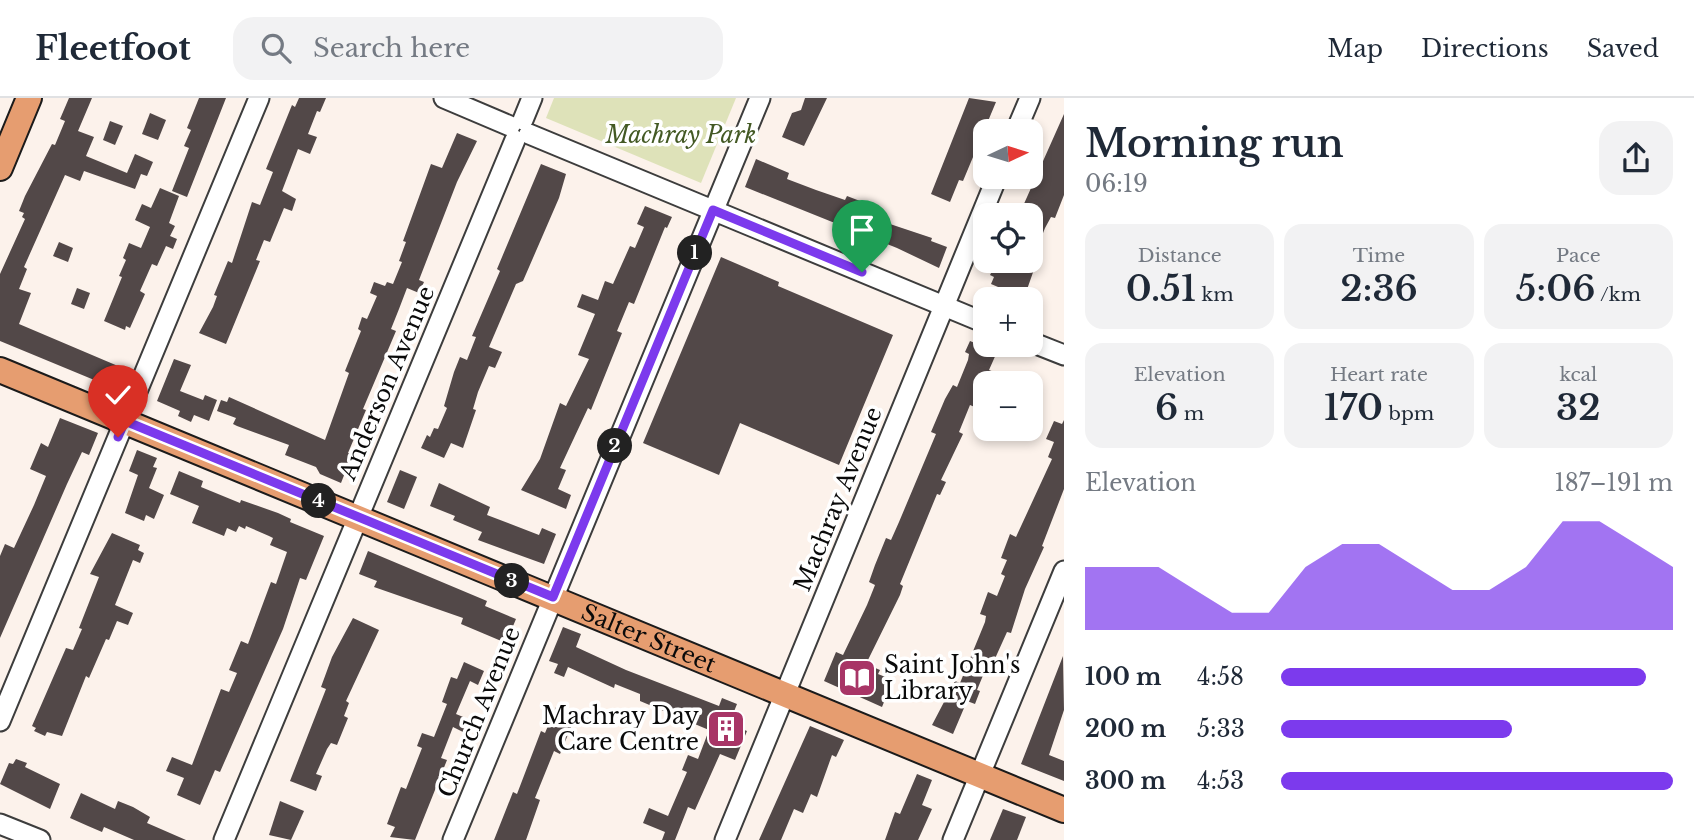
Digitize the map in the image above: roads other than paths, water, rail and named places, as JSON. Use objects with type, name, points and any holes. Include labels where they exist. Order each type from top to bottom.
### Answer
[{"type":"main road","points":[[0,168],[29,98]]},
{"type":"main road","name":"Salter Street","points":[[0,370],[1064,810]]},
{"type":"street","points":[[0,721],[259,98]]},
{"type":"street","points":[[444,98],[973,318]]},
{"type":"street","name":"Anderson Avenue","points":[[224,840],[532,98]]},
{"type":"street","name":"Church Avenue","points":[[453,840],[760,98]]},
{"type":"street","points":[[1021,119],[1030,98]]},
{"type":"street","name":"Machray Avenue","points":[[725,840],[993,189]]},
{"type":"street","points":[[1043,347],[1064,355]]},
{"type":"street","points":[[953,840],[1064,571]]},
{"type":"street","points":[[0,824],[40,840]]},
{"type":"place","name":"Saint John's Library","points":[[857,678]]},
{"type":"place","name":"Machray Day Care Centre","points":[[726,729]]},
{"type":"park label","name":"Machray Park","points":[[681,135]]}]
